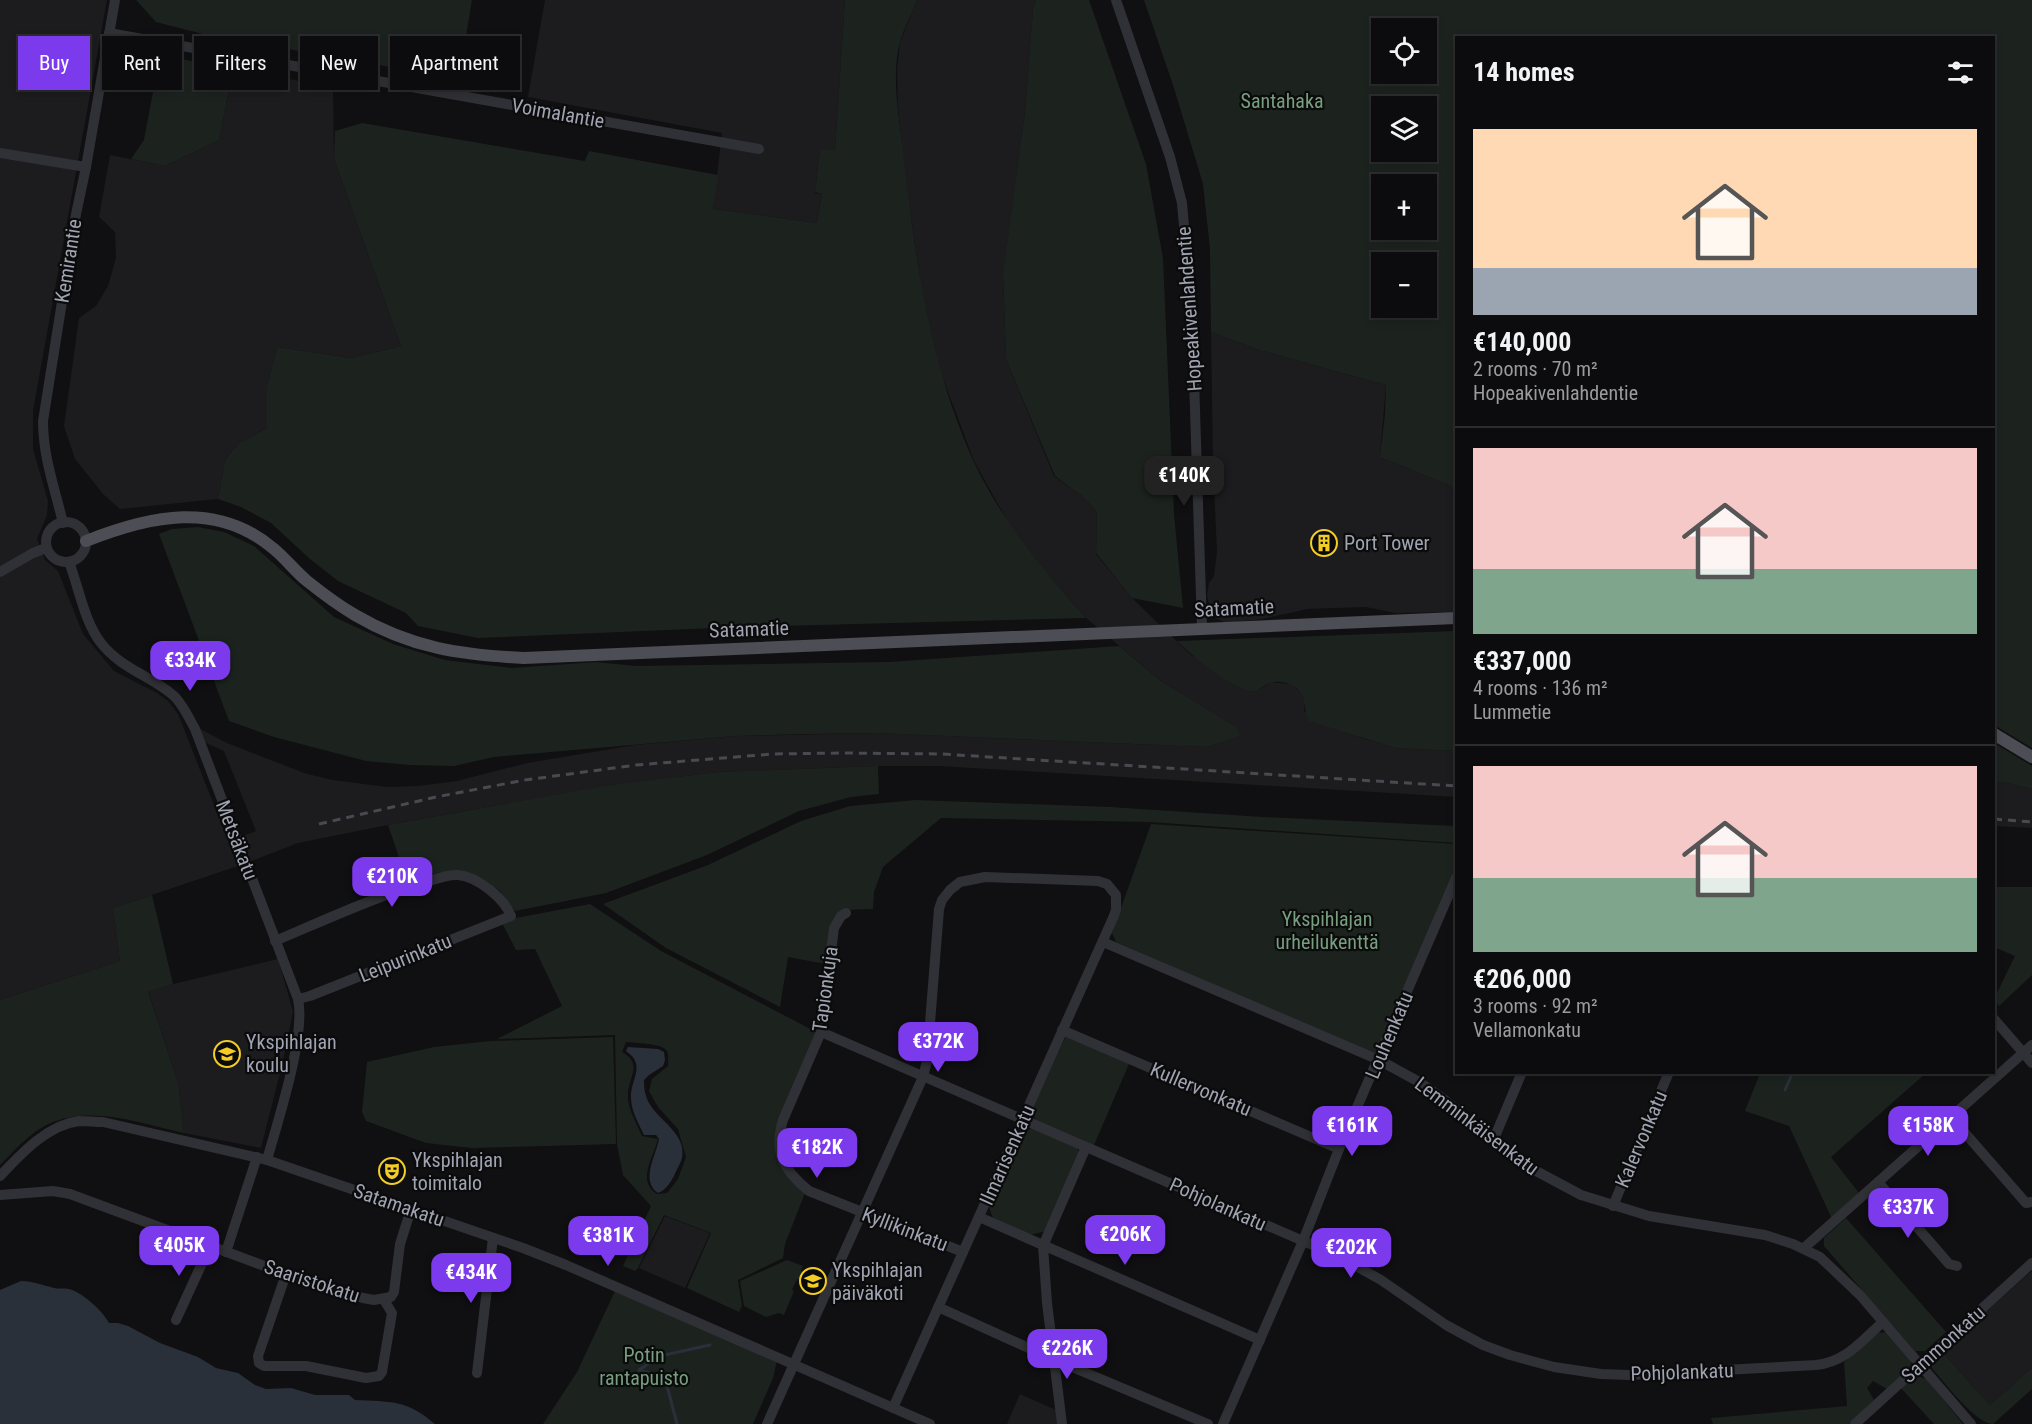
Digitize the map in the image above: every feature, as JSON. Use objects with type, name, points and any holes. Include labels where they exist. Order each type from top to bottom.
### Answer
[{"type":"main road","name":"Satamatie","points":[[86,541],[129,526],[170,517],[190,516],[221,521],[247,530],[262,539],[319,590],[356,615],[392,634],[436,649],[524,658],[1455,618]]},
{"type":"main road","points":[[1995,735],[2032,757]]},
{"type":"street","name":"Kemirantie","points":[[63,523],[47,462],[43,440],[43,421],[76,214],[115,0]]},
{"type":"street","name":"Hopeakivenlahdentie","points":[[1116,0],[1170,157],[1182,203],[1192,316],[1202,628]]},
{"type":"street","name":"Voimalantie","points":[[109,33],[759,150]]},
{"type":"street","points":[[0,153],[86,168]]},
{"type":"street","points":[[63,523],[74,524],[86,541],[81,555],[69,562],[56,560],[46,548],[47,535],[51,529],[63,523]]},
{"type":"street","points":[[0,572],[46,548]]},
{"type":"street","name":"Metsäkatu","points":[[69,562],[94,631],[102,644],[130,669],[170,693],[187,712],[298,999],[300,1023],[290,1073],[262,1159],[226,1252]]},
{"type":"street","name":"Leipurinkatu","points":[[275,941],[409,887],[458,875],[475,881],[496,895],[508,908],[511,916],[298,999]]},
{"type":"street","name":"Ilmarisenkatu","points":[[893,1408],[1113,918],[1116,895],[1107,884],[1084,880],[985,877],[960,882],[950,890],[942,900],[939,909],[929,1041],[923,1077]]},
{"type":"street","name":"Louhenkatu","points":[[1222,1424],[1304,1241],[1340,1149],[1455,880]]},
{"type":"street","name":"Tapionkuja","points":[[778,1135],[821,1032],[834,928],[841,915],[846,913]]},
{"type":"street","name":"Lemminkäisenkatu","points":[[1103,942],[1379,1060],[1421,1083],[1445,1100],[1523,1164],[1581,1196],[1676,1222],[1765,1235],[1804,1248],[1834,1269],[1971,1424]]},
{"type":"street","points":[[1995,1020],[2032,1063]]},
{"type":"street","name":"Kullervonkatu","points":[[1062,1030],[1340,1149]]},
{"type":"street","name":"Pohjolankatu","points":[[821,1032],[1304,1241],[1365,1270],[1446,1325],[1484,1345],[1510,1355],[1578,1372],[1629,1375],[1826,1364],[1844,1356],[1883,1322]]},
{"type":"street","points":[[1804,1248],[2032,1044]]},
{"type":"street","points":[[1493,1141],[1521,1074]]},
{"type":"street","name":"Kalervonkatu","points":[[1613,1206],[1668,1074]]},
{"type":"street","points":[[767,1424],[923,1077]]},
{"type":"street","points":[[1951,1117],[2026,1203],[2031,1202]]},
{"type":"street","name":"Satamakatu","points":[[0,1176],[30,1146],[47,1133],[78,1121],[103,1122],[262,1159],[411,1209],[576,1269],[930,1424]]},
{"type":"street","name":"Kyllikinkatu","points":[[778,1135],[780,1153],[792,1175],[809,1191],[963,1252]]},
{"type":"street","points":[[1062,1424],[1046,1294],[1043,1246],[1086,1147]]},
{"type":"street","points":[[1878,1182],[1949,1264],[1957,1266]]},
{"type":"street","name":"Saaristokatu","points":[[0,1195],[53,1191],[70,1194],[286,1274],[363,1298],[384,1300]]},
{"type":"street","points":[[286,1274],[258,1356],[259,1363],[264,1366],[306,1366],[374,1378],[382,1372],[392,1314],[384,1300],[391,1297],[394,1292],[400,1244],[411,1209]]},
{"type":"street","points":[[978,1217],[1260,1340]]},
{"type":"street","points":[[477,1373],[493,1238]]},
{"type":"street","points":[[176,1320],[210,1246]]},
{"type":"street","name":"Sammonkatu","points":[[1855,1424],[2032,1263]]},
{"type":"street","points":[[938,1307],[1053,1359],[1208,1424]]},
{"type":"shaded area","points":[[0,0],[107,0],[33,411],[33,449],[48,501],[47,515],[37,539],[45,560],[58,571],[83,634],[114,671],[157,693],[168,701],[178,714],[238,866],[113,908],[120,961],[0,1000]]},
{"type":"shaded area","points":[[545,0],[845,0],[835,150],[820,150],[815,193],[822,194],[817,223],[713,209],[722,133],[528,97]]},
{"type":"shaded area","points":[[917,0],[1036,0],[1033,8],[1025,112],[1003,277],[1006,359],[1054,476],[1082,496],[1097,512],[1096,554],[1132,598],[1191,655],[1260,689],[1271,682],[1291,684],[1301,692],[1305,702],[1304,711],[1334,728],[1395,748],[1455,751],[1455,797],[939,766],[719,772],[611,785],[388,825],[298,843],[246,863],[237,838],[256,831],[224,751],[199,740],[193,725],[227,743],[307,774],[387,787],[457,781],[527,763],[635,745],[735,736],[876,733],[1207,747],[1239,736],[1235,727],[1161,681],[1086,618],[1040,566],[1009,524],[974,461],[939,368],[924,305],[907,191],[898,108],[897,69],[900,42]]},
{"type":"shaded area","points":[[288,79],[300,81],[300,90],[333,90],[334,159],[401,346],[351,358],[277,347],[267,386],[267,428],[239,443],[225,460],[218,499],[120,509],[103,494],[75,459],[64,426],[79,318],[96,306],[108,286],[116,258],[115,232],[99,217],[110,155],[165,166],[219,140],[229,90],[288,90]]},
{"type":"shaded area","points":[[1211,332],[1256,349],[1386,385],[1380,457],[1451,486],[1455,500],[1455,612],[1395,613],[1366,607],[1308,609],[1262,619],[1226,623],[1215,618],[1207,595],[1209,583],[1214,576],[1217,552]]},
{"type":"shaded area","points":[[1995,782],[2032,789],[2032,828],[1995,826]]},
{"type":"shaded area","name":"Ykspihlajan koulu","points":[[278,959],[293,1011],[261,1148],[184,1133],[178,1083],[148,990]]},
{"type":"shaded area","points":[[628,1047],[658,1049],[664,1052],[663,1066],[644,1080],[645,1092],[653,1110],[671,1128],[680,1142],[682,1158],[669,1184],[658,1193],[653,1188],[650,1175],[659,1139],[656,1135],[644,1135],[634,1113],[631,1091],[637,1067],[632,1056],[626,1051]]},
{"type":"shaded area","points":[[665,1216],[710,1233],[685,1288],[639,1268]]},
{"type":"shaded area","points":[[2032,1271],[2032,1368],[1990,1405],[1941,1351]]},
{"type":"shaded area","points":[[21,1281],[74,1291],[92,1303],[109,1323],[128,1326],[160,1343],[198,1357],[216,1368],[238,1373],[255,1385],[266,1389],[291,1388],[315,1395],[349,1395],[355,1400],[398,1403],[415,1410],[435,1424],[0,1424],[0,1290]]},
{"type":"shaded area","points":[[1020,1394],[1056,1410],[1057,1424],[1007,1424]]},
{"type":"green space","points":[[136,0],[472,0],[466,36],[390,36],[390,67],[378,65],[378,36],[300,36],[300,51],[288,49],[288,36],[214,36],[156,22]]},
{"type":"green space","points":[[845,0],[917,0],[897,55],[897,96],[919,270],[945,385],[973,460],[996,503],[1023,543],[1086,618],[738,627],[478,638],[418,626],[406,613],[338,581],[271,523],[241,507],[218,499],[225,460],[239,443],[267,428],[267,386],[277,347],[351,358],[401,346],[334,159],[335,131],[362,123],[585,161],[589,151],[718,175],[713,209],[817,223],[822,194],[815,192],[820,150],[835,150]]},
{"type":"green space","points":[[1036,0],[1089,0],[1146,164],[1163,258],[1174,514],[1183,608],[1132,598],[1096,553],[1097,512],[1082,496],[1055,476],[1006,359],[1003,274],[1025,112],[1033,8]]},
{"type":"green space","name":"Santahaka","points":[[1144,0],[2032,0],[2032,748],[1995,726],[1995,36],[1455,36],[1455,500],[1451,486],[1380,457],[1386,385],[1256,349],[1211,332],[1210,249],[1203,184]]},
{"type":"green space","points":[[182,59],[194,62],[194,90],[229,90],[219,140],[165,166],[131,159],[144,140],[153,90],[182,90]]},
{"type":"green space","points":[[198,527],[224,532],[254,546],[334,617],[393,644],[445,660],[512,668],[596,662],[636,666],[889,662],[1119,646],[1161,681],[1236,727],[1240,736],[1207,747],[876,733],[735,736],[494,757],[454,766],[366,761],[274,737],[229,721],[159,534],[172,529]]},
{"type":"green space","points":[[1455,631],[1455,751],[1395,748],[1309,721],[1302,695],[1293,685],[1270,683],[1255,691],[1241,688],[1211,670],[1177,641]]},
{"type":"green space","points":[[1995,744],[2032,766],[2032,789],[1995,782]]},
{"type":"green space","points":[[878,766],[879,794],[851,797],[799,811],[707,855],[606,893],[515,911],[500,891],[481,878],[442,872],[407,881],[388,825],[609,785],[719,772]]},
{"type":"green space","points":[[916,800],[1110,807],[1455,826],[1455,843],[1149,822],[941,818],[883,867],[874,892],[873,909],[845,910],[826,964],[788,957],[780,1007],[666,948],[603,904],[708,865],[801,821],[850,806]]},
{"type":"green space","name":"Ykspihlajan urheilukenttä","points":[[1151,824],[1455,844],[1455,870],[1376,1054],[1116,942],[1112,933]]},
{"type":"green space","points":[[1995,887],[2032,887],[2032,975],[1999,1006],[1995,997],[2015,956],[1995,947]]},
{"type":"green space","points":[[152,895],[173,984],[148,991],[178,1083],[184,1133],[119,1118],[86,1116],[69,1118],[53,1122],[38,1130],[0,1165],[0,1000],[120,961],[113,908]]},
{"type":"green space","points":[[590,904],[661,951],[818,1033],[778,1120],[775,1142],[783,1170],[805,1193],[785,1244],[783,1258],[738,1280],[742,1306],[739,1312],[687,1288],[711,1233],[664,1215],[638,1268],[635,1271],[623,1266],[651,1206],[623,1175],[617,1144],[615,1035],[497,1039],[562,1006],[535,949],[516,950],[502,923],[516,918]],"holes":[[[626,1042],[660,1046],[668,1052],[668,1066],[652,1079],[649,1091],[658,1107],[678,1129],[686,1157],[678,1179],[667,1193],[657,1194],[648,1182],[648,1168],[658,1139],[642,1136],[629,1105],[629,1088],[634,1066],[629,1057],[622,1052]]]},
{"type":"green space","points":[[1066,1036],[1129,1064],[1094,1145],[1036,1120],[1031,1111]]},
{"type":"green space","points":[[613,1037],[616,1144],[472,1148],[426,1143],[366,1121],[362,1112],[367,1062],[434,1047],[491,1041]]},
{"type":"green space","points":[[1760,1074],[1925,1074],[1831,1157],[1859,1193],[1832,1219],[1789,1126],[1745,1111]]},
{"type":"green space","points":[[1033,1128],[1077,1147],[1080,1154],[1046,1231],[1030,1235],[993,1218],[989,1207],[1023,1131]]},
{"type":"green space","points":[[1846,1218],[1946,1332],[1925,1351],[1915,1351],[1824,1246],[1824,1238]]},
{"type":"green space","points":[[787,1260],[803,1266],[801,1271],[809,1274],[805,1282],[797,1279],[784,1315],[779,1313],[766,1317],[744,1306],[740,1281]]},
{"type":"green space","name":"Potin rantapuisto","points":[[615,1291],[777,1361],[773,1378],[753,1424],[543,1424],[577,1372]]},
{"type":"green space","points":[[1886,1332],[1910,1359],[1912,1366],[1887,1389],[1873,1381],[1867,1388],[1874,1400],[1849,1424],[1713,1424],[1711,1418],[1847,1406],[1844,1362],[1878,1333]]},
{"type":"green space","points":[[1941,1351],[1990,1405],[2032,1368],[2032,1389],[1993,1424],[1986,1422],[1977,1417],[1951,1391],[1930,1366],[1934,1357]]},
{"type":"green space","points":[[1914,1375],[1926,1379],[1963,1424],[1934,1424],[1900,1387]]},
{"type":"waterway","points":[[1785,1090],[1792,1074]]},
{"type":"waterway","points":[[677,1424],[665,1378],[639,1370],[660,1356],[710,1345]]},
{"type":"railway","points":[[319,824],[436,797],[525,780],[636,765],[773,754],[942,754],[1455,786]]},
{"type":"railway","points":[[1995,819],[2032,822]]},
{"type":"place","name":"Port Tower","points":[[1324,543]]},
{"type":"place","name":"Ykspihlajan koulu","points":[[227,1054]]},
{"type":"place","name":"Ykspihlajan toimitalo","points":[[392,1171]]},
{"type":"place","name":"Ykspihlajan päiväkoti","points":[[813,1281]]}]
